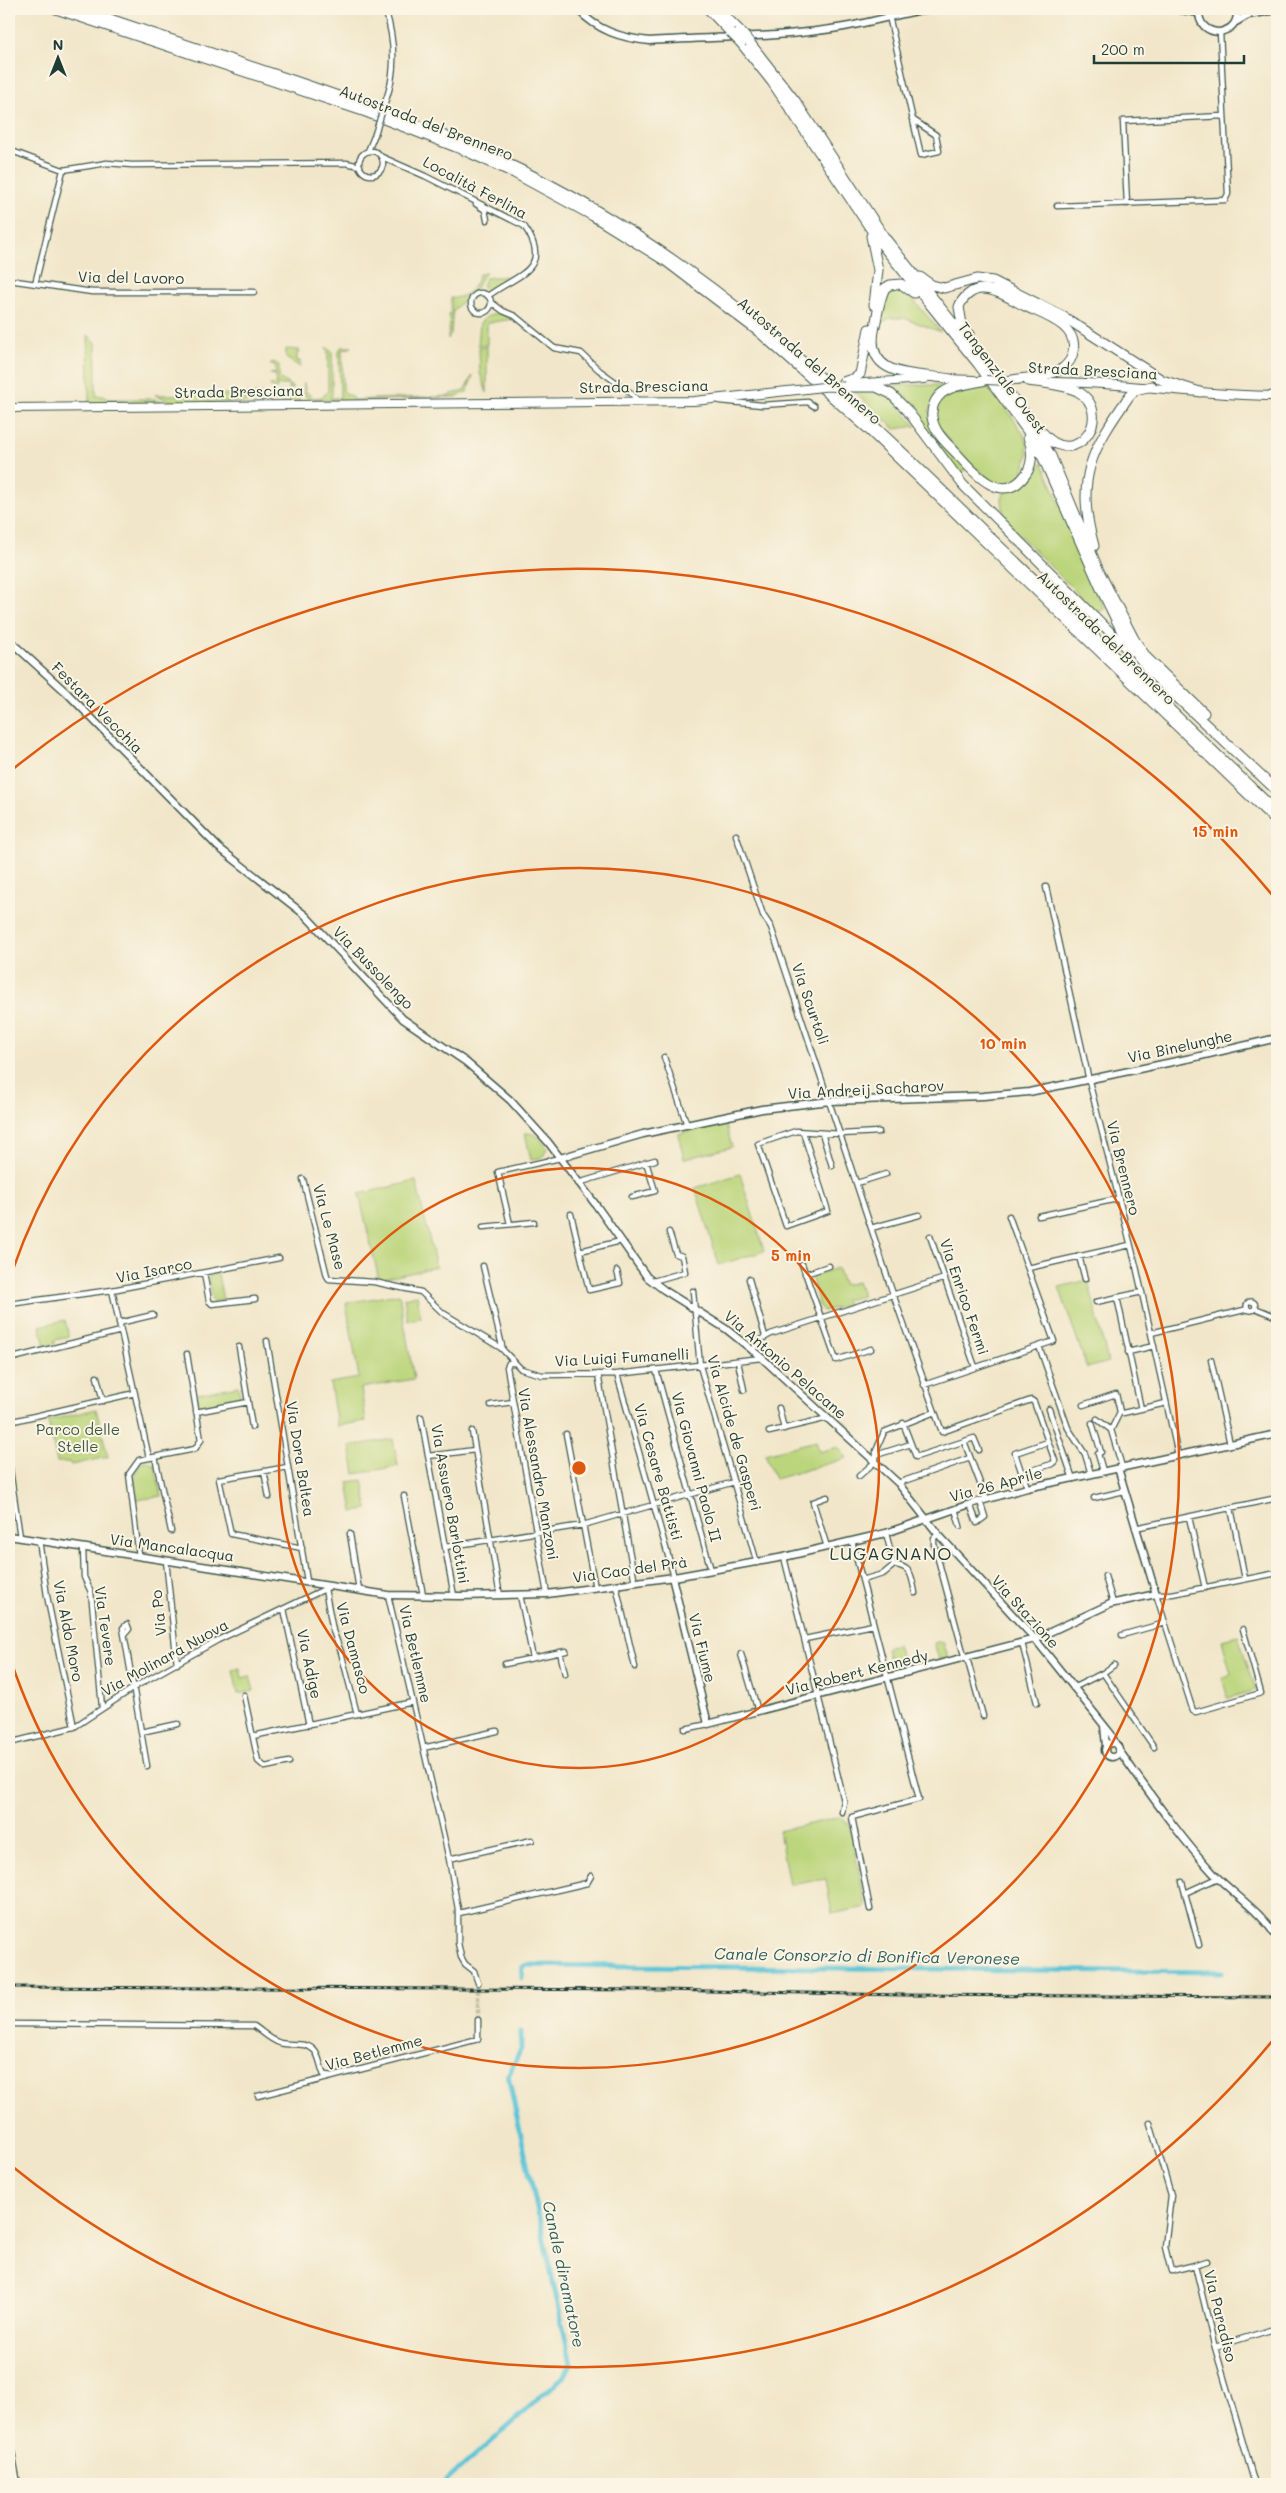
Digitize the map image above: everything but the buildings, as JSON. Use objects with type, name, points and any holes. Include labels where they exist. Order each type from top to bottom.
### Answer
[{"type":"highway","name":"Autostrada del Brennero","points":[[56,9],[366,112],[461,149],[514,173],[593,216],[667,262],[759,332],[868,430],[1277,822]]},
{"type":"highway","name":"Autostrada del Brennero","points":[[80,9],[370,107],[468,144],[515,166],[592,208],[666,253],[768,331],[882,433],[1277,812]]},
{"type":"highway","name":"Tangenziale Ovest","points":[[708,9],[741,44],[772,82],[863,218],[900,269],[978,364],[1029,433],[1043,458],[1112,613],[1127,642],[1151,673],[1277,791]]},
{"type":"highway","name":"Tangenziale Ovest","points":[[718,9],[740,31],[791,95],[885,238],[1016,401],[1052,456],[1099,571],[1121,616],[1148,658],[1277,784]]},
{"type":"highway","points":[[843,384],[860,374],[877,288],[876,249],[863,218]]},
{"type":"highway","points":[[885,238],[921,278],[932,285],[944,288],[977,279],[993,281],[1072,322],[1162,380],[1200,392]]},
{"type":"highway","points":[[950,380],[894,371],[878,359],[873,348],[873,333],[881,298],[888,286],[897,284],[908,287],[978,364]]},
{"type":"highway","points":[[995,374],[985,354],[964,328],[959,315],[963,299],[978,290],[1001,294],[1057,322],[1071,335],[1074,350],[1068,364],[1052,373],[1029,379],[1007,381]]},
{"type":"highway","points":[[1016,401],[1054,444],[1070,446],[1081,442],[1090,433],[1093,413],[1090,404],[1083,395],[1065,387],[1029,379]]},
{"type":"highway","points":[[986,380],[951,388],[940,396],[933,408],[933,422],[943,439],[977,477],[992,485],[1006,487],[1016,483],[1027,472],[1031,446],[1027,434],[995,387]]},
{"type":"highway","points":[[826,386],[843,384],[876,387],[891,394],[907,410],[963,484],[1151,673]]},
{"type":"highway","points":[[1099,571],[1086,511],[1085,488],[1090,464],[1130,395],[1135,390],[1152,386]]},
{"type":"main road","points":[[843,384],[901,379],[974,382]]},
{"type":"main road","name":"Strada Bresciana","points":[[1029,379],[1101,382],[1200,392],[1277,396]]},
{"type":"main road","name":"Strada Bresciana","points":[[986,380],[1007,381]]},
{"type":"main road","name":"Strada Bresciana","points":[[9,408],[639,402],[708,400],[826,386]]},
{"type":"street","points":[[346,163],[360,159],[368,151],[393,80],[395,61],[385,9]]},
{"type":"street","points":[[577,9],[589,22],[607,32],[628,39],[650,41],[802,33],[846,27],[889,16],[930,9]]},
{"type":"street","points":[[884,9],[889,16],[912,119],[921,155],[939,151],[936,134],[912,119]]},
{"type":"street","points":[[1176,9],[1199,11],[1205,27],[1220,32],[1231,28],[1235,23],[1248,15],[1260,11],[1277,10]]},
{"type":"street","points":[[1235,23],[1237,9]]},
{"type":"street","points":[[1248,9],[1260,11]]},
{"type":"street","points":[[1057,206],[1225,200],[1228,194],[1220,32]]},
{"type":"street","points":[[1127,204],[1123,121],[1223,116]]},
{"type":"street","points":[[368,151],[376,152],[374,136]]},
{"type":"street","points":[[9,150],[62,170],[107,163],[132,165],[346,163],[360,166]]},
{"type":"street","name":"Località Ferlina","points":[[376,152],[382,157],[458,192],[524,226],[532,237],[533,262],[528,271],[488,296],[477,294],[470,302],[473,310],[477,313],[488,311]]},
{"type":"street","points":[[360,159],[360,166],[364,172],[371,174],[378,172],[382,166],[382,157]]},
{"type":"street","points":[[382,166],[396,163]]},
{"type":"street","points":[[35,284],[62,170]]},
{"type":"street","points":[[458,192],[485,210],[487,220]]},
{"type":"street","name":"Via del Lavoro","points":[[9,280],[92,292],[254,292]]},
{"type":"street","points":[[488,296],[491,302],[514,316],[554,348],[581,353],[598,370],[631,393],[639,402]]},
{"type":"street","points":[[491,302],[488,311],[504,311]]},
{"type":"street","points":[[708,400],[762,404],[808,402],[814,406]]},
{"type":"street","name":"Festara Vecchia","points":[[9,640],[68,694],[166,796]]},
{"type":"street","name":"Via Bussolengo","points":[[166,796],[218,847],[305,915],[403,1019],[466,1062],[510,1100],[560,1158]]},
{"type":"street","name":"Via Scurtoli","points":[[736,835],[763,915],[771,928],[893,1294],[942,1432],[1029,1399],[1034,1402],[1048,1442]]},
{"type":"street","name":"Via Brennero","points":[[1046,887],[1117,1199],[1142,1292],[1178,1455]]},
{"type":"street","name":"Via Binelunghe","points":[[1089,1080],[1277,1038]]},
{"type":"street","points":[[664,1057],[687,1125]]},
{"type":"street","name":"Via Andreij Sacharov","points":[[560,1158],[643,1134],[762,1109],[830,1101],[984,1096],[1029,1092],[1089,1080]]},
{"type":"street","points":[[803,1132],[828,1211],[786,1226],[758,1144],[796,1131],[841,1134],[878,1132]]},
{"type":"street","points":[[822,1133],[832,1166]]},
{"type":"street","points":[[510,1224],[498,1172],[560,1158]]},
{"type":"street","name":"Via Antonio Pelacane","points":[[560,1158],[653,1282],[695,1308],[762,1358],[828,1418],[876,1458],[926,1518]]},
{"type":"street","points":[[578,1183],[655,1160]]},
{"type":"street","points":[[632,1197],[654,1191],[646,1162]]},
{"type":"street","points":[[857,1183],[886,1174]]},
{"type":"street","name":"Via Le Mase","points":[[303,1180],[329,1279],[383,1284],[421,1292],[443,1313],[503,1350],[514,1363],[530,1373],[542,1375]]},
{"type":"street","points":[[1039,1216],[1117,1199]]},
{"type":"street","points":[[571,1214],[589,1290],[620,1283],[617,1270]]},
{"type":"street","points":[[871,1228],[919,1216]]},
{"type":"street","points":[[1009,1216],[1054,1341],[1039,1346],[1068,1428],[1084,1454],[1091,1474]]},
{"type":"street","points":[[483,1227],[534,1222]]},
{"type":"street","points":[[653,1282],[685,1272],[682,1256],[676,1254],[669,1232]]},
{"type":"street","name":"Via Enrico Fermi","points":[[930,1236],[975,1367]]},
{"type":"street","points":[[580,1251],[621,1241]]},
{"type":"street","points":[[1028,1268],[1130,1245]]},
{"type":"street","points":[[1080,1256],[1085,1278]]},
{"type":"street","name":"Via Isarco","points":[[149,1458],[112,1290],[279,1258]]},
{"type":"street","points":[[802,1264],[836,1360],[871,1349]]},
{"type":"street","points":[[483,1266],[503,1350]]},
{"type":"street","points":[[805,1274],[829,1266]]},
{"type":"street","points":[[204,1273],[209,1301],[212,1304],[255,1299]]},
{"type":"street","points":[[752,1351],[765,1336],[945,1278]]},
{"type":"street","points":[[749,1279],[765,1336]]},
{"type":"street","points":[[9,1304],[112,1290]]},
{"type":"street","name":"Via Alcide de Gasperi","points":[[693,1291],[700,1366],[757,1563]]},
{"type":"street","points":[[1096,1302],[1142,1292]]},
{"type":"street","points":[[1117,1298],[1141,1409]]},
{"type":"street","points":[[1244,1298],[1255,1304],[1255,1308]]},
{"type":"street","points":[[1248,1309],[1249,1302]]},
{"type":"street","points":[[1151,1333],[1255,1308],[1277,1317]]},
{"type":"street","points":[[119,1323],[153,1315]]},
{"type":"street","points":[[9,1359],[121,1331]]},
{"type":"street","name":"Via Dora Baltea","points":[[267,1341],[308,1581]]},
{"type":"street","name":"Via Enrico Fermi","points":[[924,1385],[1039,1346]]},
{"type":"street","points":[[1128,1352],[1154,1346]]},
{"type":"street","points":[[239,1347],[252,1427]]},
{"type":"street","points":[[139,1556],[130,1474],[139,1460],[195,1449],[201,1440],[187,1354]]},
{"type":"street","name":"Via Luigi Fumanelli","points":[[542,1375],[617,1374],[762,1358]]},
{"type":"street","points":[[1211,1360],[1230,1444]]},
{"type":"street","points":[[738,1362],[744,1390]]},
{"type":"street","name":"Via Alessandro Manzoni","points":[[514,1363],[509,1363],[507,1367],[547,1594]]},
{"type":"street","name":"Via Giovanni Paolo II","points":[[656,1370],[711,1570]]},
{"type":"street","points":[[598,1374],[635,1583]]},
{"type":"street","name":"Via Cesare Battisti","points":[[617,1374],[673,1577]]},
{"type":"street","points":[[97,1377],[103,1401]]},
{"type":"street","points":[[9,1422],[135,1393]]},
{"type":"street","points":[[1083,1406],[1116,1394],[1120,1412],[1111,1430]]},
{"type":"street","points":[[196,1412],[248,1402]]},
{"type":"street","points":[[490,1406],[513,1402]]},
{"type":"street","points":[[1123,1413],[1166,1403]]},
{"type":"street","points":[[778,1408],[784,1428]]},
{"type":"street","points":[[1049,1409],[1073,1479]]},
{"type":"street","points":[[876,1458],[884,1432],[935,1412]]},
{"type":"street","name":"Via Assuero Barlottini","points":[[421,1417],[454,1596]]},
{"type":"street","points":[[769,1432],[828,1418]]},
{"type":"street","points":[[1098,1419],[1111,1430],[1124,1491],[1191,1709],[1196,1712],[1261,1693],[1244,1629]]},
{"type":"street","points":[[903,1423],[916,1457],[974,1438],[979,1450]]},
{"type":"street","points":[[1092,1423],[1101,1452],[1098,1454],[1103,1471]]},
{"type":"street","points":[[472,1431],[500,1596]]},
{"type":"street","points":[[566,1434],[595,1588]]},
{"type":"street","name":"Via 26 Aprile","points":[[926,1518],[1027,1488],[1277,1434]]},
{"type":"street","points":[[964,1441],[983,1500],[985,1516],[977,1523],[970,1504]]},
{"type":"street","points":[[1022,1474],[1052,1464],[1055,1461],[1048,1442],[1015,1453],[1022,1474],[1027,1488]]},
{"type":"street","points":[[859,1476],[876,1458],[911,1444]]},
{"type":"street","points":[[428,1456],[475,1450]]},
{"type":"street","points":[[155,1456],[171,1532]]},
{"type":"street","points":[[898,1483],[942,1466],[970,1458]]},
{"type":"street","points":[[9,1463],[20,1537]]},
{"type":"street","points":[[288,1467],[219,1479],[231,1534],[302,1548]]},
{"type":"street","points":[[264,1471],[269,1497]]},
{"type":"street","points":[[445,1547],[583,1525],[734,1482]]},
{"type":"street","points":[[1094,1498],[1124,1491]]},
{"type":"street","points":[[404,1496],[423,1595]]},
{"type":"street","points":[[827,1497],[813,1502],[827,1547]]},
{"type":"street","points":[[1135,1528],[1277,1498]]},
{"type":"street","points":[[1230,1508],[1245,1579]]},
{"type":"street","points":[[955,1509],[960,1526]]},
{"type":"street","points":[[1189,1517],[1205,1588]]},
{"type":"street","name":"Via Cao del Prà","points":[[328,1587],[388,1595],[500,1596],[547,1594],[635,1583],[757,1563],[886,1533],[926,1518]]},
{"type":"street","name":"Via Stazione","points":[[926,1518],[938,1534],[1035,1639],[1111,1734],[1117,1747],[1163,1813],[1218,1878],[1276,1936]]},
{"type":"street","points":[[886,1533],[894,1565]]},
{"type":"street","points":[[350,1534],[359,1590]]},
{"type":"street","points":[[938,1534],[934,1544],[982,1716]]},
{"type":"street","name":"Via Mancalacqua","points":[[9,1536],[308,1581],[328,1587]]},
{"type":"street","name":"Via Aldo Moro","points":[[39,1540],[47,1596],[74,1727]]},
{"type":"street","points":[[852,1541],[919,1799],[852,1817],[870,1909]]},
{"type":"street","name":"Via Tevere","points":[[83,1548],[84,1577],[91,1592],[102,1707]]},
{"type":"street","points":[[784,1557],[844,1801],[842,1812]]},
{"type":"street","name":"Via Po","points":[[166,1560],[177,1664]]},
{"type":"street","points":[[862,1580],[883,1574],[894,1565],[903,1566],[910,1571],[915,1593]]},
{"type":"street","points":[[1156,1594],[1172,1594],[1277,1573]]},
{"type":"street","points":[[1105,1576],[1113,1603]]},
{"type":"street","name":"Via Fiume","points":[[673,1577],[708,1724]]},
{"type":"street","points":[[616,1585],[635,1666]]},
{"type":"street","name":"Via Molinara Nuova","points":[[9,1743],[74,1727],[102,1707],[218,1640],[328,1587]]},
{"type":"street","name":"Via Damasco","points":[[328,1587],[333,1631],[341,1652],[357,1714]]},
{"type":"street","name":"Via Robert Kennedy","points":[[685,1730],[1022,1643],[1035,1639],[1113,1603],[1156,1594]]},
{"type":"street","name":"Via Betlemme","points":[[388,1595],[449,1859],[459,1913],[458,1943],[460,1958],[474,1971],[478,1983]]},
{"type":"street","points":[[520,1595],[533,1658]]},
{"type":"street","name":"Via Adige","points":[[284,1609],[309,1725]]},
{"type":"street","points":[[1122,1635],[1165,1623]]},
{"type":"street","points":[[805,1639],[873,1625]]},
{"type":"street","points":[[126,1634],[132,1689],[147,1766]]},
{"type":"street","points":[[1022,1643],[1037,1703]]},
{"type":"street","points":[[505,1664],[563,1651],[565,1674]]},
{"type":"street","points":[[741,1654],[758,1711]]},
{"type":"street","points":[[1073,1688],[1114,1666]]},
{"type":"street","points":[[1103,1673],[1154,1747]]},
{"type":"street","points":[[244,1696],[261,1765],[265,1767],[289,1762]]},
{"type":"street","name":"Via Damasco","points":[[253,1736],[413,1702]]},
{"type":"street","points":[[141,1732],[178,1724]]},
{"type":"street","name":"Via Stazione","points":[[1103,1724],[1107,1754],[1132,1769]]},
{"type":"street","points":[[423,1748],[497,1731]]},
{"type":"street","points":[[1106,1746],[1110,1743],[1117,1747],[1113,1756]]},
{"type":"street","points":[[449,1859],[532,1840]]},
{"type":"street","points":[[459,1913],[587,1883],[591,1876]]},
{"type":"street","points":[[1185,1893],[1218,1878]]},
{"type":"street","points":[[1182,1882],[1200,1945]]},
{"type":"street","name":"Via Betlemme","points":[[258,2096],[478,2040],[478,2020]]},
{"type":"street","points":[[9,2024],[254,2026],[271,2040],[281,2044],[301,2044],[312,2048],[318,2055],[324,2075],[335,2076]]},
{"type":"street","name":"Via Paradiso","points":[[1150,2123],[1171,2195],[1165,2248],[1171,2270],[1194,2265],[1214,2347],[1254,2484]]},
{"type":"street","points":[[1194,2265],[1207,2261]]},
{"type":"street","points":[[1214,2347],[1277,2328]]},
{"type":"street","points":[[9,2435],[18,2484]]},
{"type":"green space","points":[[486,273],[477,288],[453,311],[451,333],[448,339],[450,317],[448,314],[451,314],[451,298],[457,298],[470,292],[479,274]]},
{"type":"green space","points":[[506,276],[509,281],[488,291],[482,286],[485,278]]},
{"type":"green space","points":[[896,288],[904,289],[941,332],[904,318],[890,318],[877,327],[884,299],[891,290]]},
{"type":"green space","points":[[497,313],[514,319],[487,323],[487,345],[478,345],[480,323],[486,317]]},
{"type":"green space","points":[[88,335],[96,343],[96,396],[103,396],[107,399],[154,399],[166,404],[89,404]]},
{"type":"green space","points":[[326,347],[332,352],[332,394],[330,398],[340,398],[339,352],[341,347],[352,347],[342,350],[343,390],[346,394],[352,396],[352,400],[451,396],[451,394],[464,391],[473,375],[467,392],[456,397],[339,402],[307,398],[304,393],[304,383],[305,390],[313,398],[322,397],[328,391],[328,352]]},
{"type":"green space","points":[[479,347],[487,347],[487,393],[480,373]]},
{"type":"green space","points":[[286,349],[299,350],[300,353],[297,353],[297,361],[300,361],[300,367],[286,358]]},
{"type":"green space","points":[[273,362],[279,365],[279,378],[292,387],[292,389],[289,389],[288,385],[277,385],[277,389],[271,387],[270,385],[276,384],[276,375],[270,374],[276,373],[275,365],[270,365]]},
{"type":"green space","points":[[893,385],[947,385],[937,393],[929,411],[966,469],[958,475],[891,389]]},
{"type":"green space","points":[[966,386],[992,386],[1024,435],[1028,455],[1022,475],[1014,481],[1001,485],[993,483],[958,452],[935,422],[935,407],[944,394]]},
{"type":"green space","points":[[870,389],[889,395],[916,426],[895,429],[853,390]]},
{"type":"green space","points":[[263,394],[262,399],[258,402],[175,403],[155,395]]},
{"type":"green space","points":[[275,394],[296,394],[301,402],[269,401]]},
{"type":"green space","points":[[1042,462],[1105,609],[1097,613],[1004,520],[1002,499],[1005,491],[1017,487]]},
{"type":"green space","points":[[725,1122],[732,1147],[684,1159],[678,1134]]},
{"type":"green space","points":[[525,1133],[536,1135],[543,1142],[547,1148],[543,1157],[531,1160]]},
{"type":"green space","points":[[740,1174],[764,1251],[719,1265],[695,1188]]},
{"type":"green space","points":[[416,1181],[436,1267],[379,1280],[359,1194]]},
{"type":"green space","points":[[837,1268],[844,1285],[857,1282],[863,1296],[845,1300],[847,1305],[823,1311],[819,1305],[811,1276]]},
{"type":"green space","points":[[218,1274],[223,1300],[215,1302],[212,1300],[208,1279],[210,1275]]},
{"type":"green space","points":[[1088,1280],[1108,1362],[1087,1368],[1059,1287]]},
{"type":"green space","points":[[399,1294],[414,1379],[361,1388],[366,1421],[337,1426],[330,1383],[359,1378],[346,1303]]},
{"type":"green space","points":[[417,1295],[421,1318],[408,1321],[404,1298]]},
{"type":"green space","points":[[65,1320],[69,1337],[55,1340],[55,1344],[45,1346],[40,1326]]},
{"type":"green space","points":[[238,1386],[241,1399],[199,1406],[197,1394]]},
{"type":"green space","name":"Parco delle Stelle","points":[[96,1409],[108,1457],[71,1465],[69,1462],[57,1462],[48,1421]]},
{"type":"green space","points":[[393,1439],[398,1466],[355,1474],[350,1446]]},
{"type":"green space","points":[[816,1441],[819,1452],[838,1447],[847,1458],[775,1479],[765,1454]]},
{"type":"green space","points":[[148,1461],[155,1466],[161,1496],[137,1500],[134,1477],[141,1462]]},
{"type":"green space","points":[[363,1480],[368,1509],[353,1512],[348,1482]]},
{"type":"green space","points":[[1238,1636],[1256,1690],[1228,1698],[1222,1678],[1231,1674],[1222,1640]]},
{"type":"green space","points":[[943,1641],[948,1658],[939,1660],[934,1643]]},
{"type":"green space","points":[[897,1645],[904,1669],[892,1672],[886,1648]]},
{"type":"green space","points":[[240,1668],[242,1678],[250,1676],[254,1691],[238,1694],[233,1670]]},
{"type":"green space","points":[[840,1817],[849,1823],[866,1907],[832,1914],[826,1879],[789,1885],[779,1831]]},
{"type":"waterway","name":"Canale Consorzio di Bonifica Veronese","points":[[522,1978],[523,1967],[526,1965],[1222,1972]]},
{"type":"waterway","name":"Canale diramatore","points":[[443,2484],[563,2377],[571,2364],[508,2076],[521,2049],[521,2031]]},
{"type":"tunnel","points":[[478,1983],[478,2020]]},
{"type":"railway","points":[[9,1987],[660,1990],[902,1995],[1277,1997]]},
{"type":"district","name":"LUGAGNANO","points":[[891,1554]]}]
